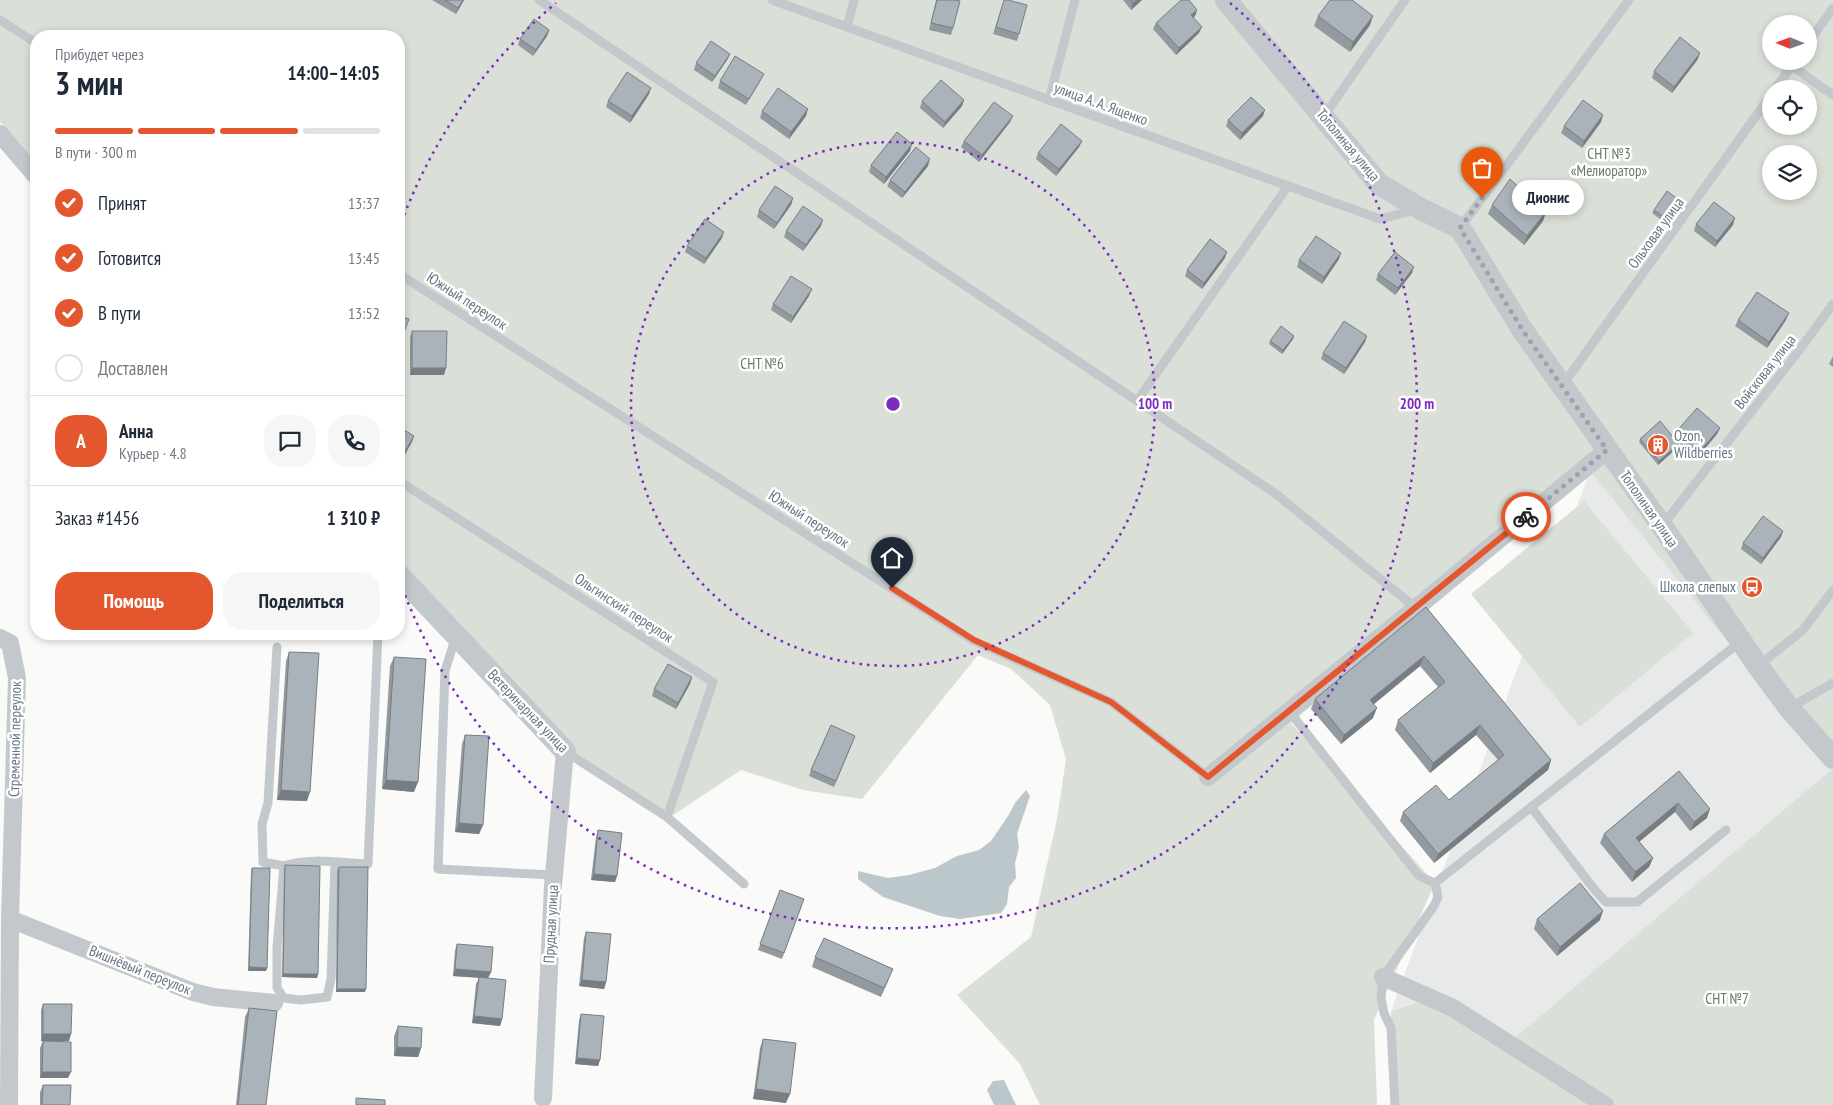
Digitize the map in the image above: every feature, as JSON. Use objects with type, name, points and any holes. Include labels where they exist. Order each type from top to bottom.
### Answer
[{"type":"street","name":"Тополиная улица","points":[[1226,0],[1379,184],[1421,209],[1460,228],[1523,331],[1662,526],[1741,642],[1789,708],[1833,758]]},
{"type":"street","points":[[0,134],[30,169]]},
{"type":"street","points":[[1208,777],[1607,450]]},
{"type":"street","name":"Ветеринарная улица","points":[[405,584],[565,752]]},
{"type":"street","name":"Стременной переулок","points":[[5,640],[17,678],[10,918],[9,1105]]},
{"type":"street","name":"Прудная улица","points":[[543,1098],[553,875],[565,752]]},
{"type":"street","name":"Вишнёвый переулок","points":[[10,918],[193,992],[212,997],[274,1003]]},
{"type":"street","points":[[1383,977],[1453,1008],[1598,1103]]},
{"type":"lane","points":[[539,0],[1276,494],[1416,608]]},
{"type":"lane","name":"улица А. А. Ященко","points":[[772,0],[1380,219],[1421,209]]},
{"type":"lane","points":[[847,27],[854,0]]},
{"type":"lane","points":[[1049,100],[1075,0]]},
{"type":"lane","points":[[1324,117],[1405,0]]},
{"type":"lane","points":[[1460,228],[1629,0]]},
{"type":"lane","points":[[1818,29],[1833,8]]},
{"type":"lane","points":[[0,20],[30,39]]},
{"type":"lane","points":[[1803,70],[1833,95]]},
{"type":"lane","name":"Ольховая улица","points":[[1562,386],[1762,108]]},
{"type":"lane","points":[[1137,401],[1288,186]]},
{"type":"lane","name":"Южный переулок","points":[[405,278],[974,640],[1111,702],[1208,777]]},
{"type":"lane","name":"Войсковая улица","points":[[1662,526],[1802,348],[1833,304]]},
{"type":"lane","name":"Ольгинский переулок","points":[[405,485],[714,682],[667,817]]},
{"type":"lane","points":[[1758,666],[1803,630],[1833,590]]},
{"type":"lane","points":[[456,636],[445,671],[438,869],[553,875]]},
{"type":"lane","points":[[278,647],[268,803],[262,824],[263,862],[284,866],[296,861],[368,864],[378,640]]},
{"type":"lane","points":[[1435,883],[1741,642]]},
{"type":"lane","points":[[1789,708],[1833,683]]},
{"type":"lane","points":[[1288,712],[1419,876],[1435,883]]},
{"type":"lane","name":"Ветеринарная улица","points":[[565,752],[667,817],[744,884]]},
{"type":"lane","points":[[1531,808],[1590,892],[1606,902],[1636,902],[1726,830]]},
{"type":"lane","points":[[284,866],[277,948],[277,988],[284,998],[301,1000],[327,997],[331,979],[335,862]]},
{"type":"lane","points":[[1395,1105],[1391,1028],[1384,1013],[1381,998],[1383,977],[1434,906],[1438,897],[1435,883]]},
{"type":"shaded area","points":[[1590,471],[1795,726],[1832,769],[1516,1038],[1433,998],[1391,1011]]},
{"type":"shaded area","points":[[1026,790],[1030,796],[1017,834],[1019,847],[1015,863],[1016,878],[1009,887],[1007,904],[1001,913],[960,919],[940,916],[883,897],[858,879],[858,871],[888,878],[909,875],[935,868],[957,856],[979,850],[991,841],[1015,803]]},
{"type":"shaded area","points":[[1004,1080],[1016,1105],[994,1105],[987,1090],[993,1081]]},
{"type":"green space","name":"СНТ №6","points":[[0,0],[1833,0],[1833,1105],[1395,1105],[1391,1011],[1433,998],[1516,1037],[1832,769],[1795,726],[1590,471],[1291,723],[1435,883],[1374,1020],[1377,1105],[1040,1105],[1020,1064],[957,995],[1031,937],[1057,819],[1066,759],[1050,705],[1011,669],[978,655],[862,799],[803,790],[741,770],[673,815],[560,753],[405,586],[405,30],[30,30],[30,158],[0,122]]},
{"type":"green space","points":[[1584,501],[1693,633],[1580,727],[1471,594]]},
{"type":"building","points":[[445,0],[463,0],[458,8]]},
{"type":"building","points":[[937,0],[960,1],[953,28],[931,23]]},
{"type":"building","points":[[1004,0],[1027,5],[1019,34],[996,27]]},
{"type":"building","points":[[1181,0],[1189,0],[1197,10],[1191,15],[1202,27],[1179,48],[1156,23]]},
{"type":"building","points":[[1330,0],[1352,0],[1373,16],[1353,42],[1318,16]]},
{"type":"building","points":[[534,19],[549,30],[536,50],[520,39]]},
{"type":"building","points":[[1680,37],[1700,53],[1674,87],[1654,71]]},
{"type":"building","points":[[711,41],[730,54],[715,76],[696,63]]},
{"type":"building","points":[[735,56],[764,74],[749,99],[720,81]]},
{"type":"building","points":[[627,72],[651,88],[632,116],[608,101]]},
{"type":"building","points":[[941,80],[964,100],[945,122],[922,101]]},
{"type":"building","points":[[778,88],[808,109],[791,132],[762,111]]},
{"type":"building","points":[[1251,97],[1265,110],[1242,133],[1228,120]]},
{"type":"building","points":[[1583,100],[1603,115],[1584,141],[1564,126]]},
{"type":"building","points":[[994,102],[1013,116],[982,155],[964,141]]},
{"type":"building","points":[[1061,124],[1082,141],[1059,169],[1038,153]]},
{"type":"building","points":[[897,132],[912,144],[886,177],[871,165]]},
{"type":"building","points":[[916,147],[930,159],[905,192],[890,180]]},
{"type":"building","points":[[1510,179],[1546,212],[1527,236],[1492,205]]},
{"type":"building","points":[[775,186],[793,198],[777,223],[759,210]]},
{"type":"building","points":[[1667,191],[1679,200],[1665,218],[1654,210]]},
{"type":"building","points":[[1714,202],[1735,218],[1717,241],[1696,224]]},
{"type":"building","points":[[803,206],[823,220],[806,245],[786,231]]},
{"type":"building","points":[[705,219],[724,232],[706,258],[687,246]]},
{"type":"building","points":[[1316,236],[1341,253],[1324,277],[1299,260]]},
{"type":"building","points":[[1210,239],[1227,252],[1204,283],[1187,270]]},
{"type":"building","points":[[1395,252],[1414,267],[1398,288],[1378,274]]},
{"type":"building","points":[[791,276],[812,289],[793,317],[773,304]]},
{"type":"building","points":[[1757,292],[1789,313],[1769,342],[1738,320]]},
{"type":"building","points":[[405,318],[409,319],[405,329]]},
{"type":"building","points":[[1344,321],[1367,336],[1346,368],[1323,353]]},
{"type":"building","points":[[1281,326],[1294,336],[1283,350],[1270,341]]},
{"type":"building","points":[[412,331],[447,331],[446,368],[412,368]]},
{"type":"building","points":[[1697,408],[1720,428],[1699,452],[1676,432]]},
{"type":"building","name":"Ozon, Wildberries","points":[[1660,421],[1679,444],[1659,461],[1640,439]]},
{"type":"building","points":[[405,431],[414,436],[405,452]]},
{"type":"building","points":[[1763,516],[1783,531],[1763,558],[1743,543]]},
{"type":"building","points":[[1426,607],[1551,760],[1438,854],[1403,812],[1436,785],[1449,800],[1504,755],[1480,725],[1433,763],[1398,720],[1445,682],[1424,656],[1370,700],[1377,708],[1344,735],[1315,699]]},
{"type":"building","points":[[289,652],[319,653],[310,792],[281,790]]},
{"type":"building","points":[[394,657],[426,659],[418,782],[386,780]]},
{"type":"building","points":[[668,664],[692,677],[678,703],[654,689]]},
{"type":"building","points":[[831,725],[855,736],[836,781],[811,770]]},
{"type":"building","points":[[465,735],[489,736],[483,825],[459,823]]},
{"type":"building","points":[[1679,771],[1710,809],[1694,822],[1678,803],[1636,838],[1653,858],[1635,872],[1604,834]]},
{"type":"building","points":[[598,830],[622,833],[617,876],[594,874]]},
{"type":"building","points":[[285,865],[320,866],[318,974],[283,974]]},
{"type":"building","points":[[339,867],[368,867],[366,989],[337,989]]},
{"type":"building","points":[[252,868],[270,868],[267,968],[249,967]]},
{"type":"building","points":[[1580,883],[1603,911],[1560,947],[1537,919]]},
{"type":"building","points":[[780,890],[804,899],[784,953],[760,944]]},
{"type":"building","points":[[586,932],[611,934],[606,982],[582,980]]},
{"type":"building","points":[[824,938],[893,969],[884,988],[815,957]]},
{"type":"building","points":[[457,944],[493,947],[491,972],[455,969]]},
{"type":"building","points":[[479,977],[506,980],[502,1019],[474,1016]]},
{"type":"building","points":[[43,1004],[72,1004],[71,1034],[43,1034]]},
{"type":"building","points":[[249,1008],[277,1011],[266,1105],[238,1105]]},
{"type":"building","points":[[581,1014],[604,1016],[600,1060],[577,1058]]},
{"type":"building","points":[[398,1026],[422,1028],[421,1048],[397,1047]]},
{"type":"building","points":[[763,1039],[796,1043],[790,1094],[756,1089]]},
{"type":"building","points":[[43,1041],[71,1042],[71,1072],[42,1072]]},
{"type":"building","points":[[43,1085],[71,1085],[70,1105],[42,1105]]},
{"type":"building","points":[[356,1098],[385,1100],[385,1105],[356,1105]]},
{"type":"way so far","points":[[1482,198],[1460,228],[1523,331],[1607,450],[1526,517]]},
{"type":"place","name":"Дионис","points":[[1482,198]]},
{"type":"place","name":"Ozon, Wildberries","points":[[1658,445]]},
{"type":"place","name":"Школа слепых","points":[[1752,587]]},
{"type":"route","points":[[892,588],[974,640],[1111,702],[1208,777],[1526,517]]},
{"type":"park label","name":"СНТ №3 «Мелиоратор»","points":[[1609,162]]},
{"type":"park label","name":"СНТ №7","points":[[1727,999]]}]
